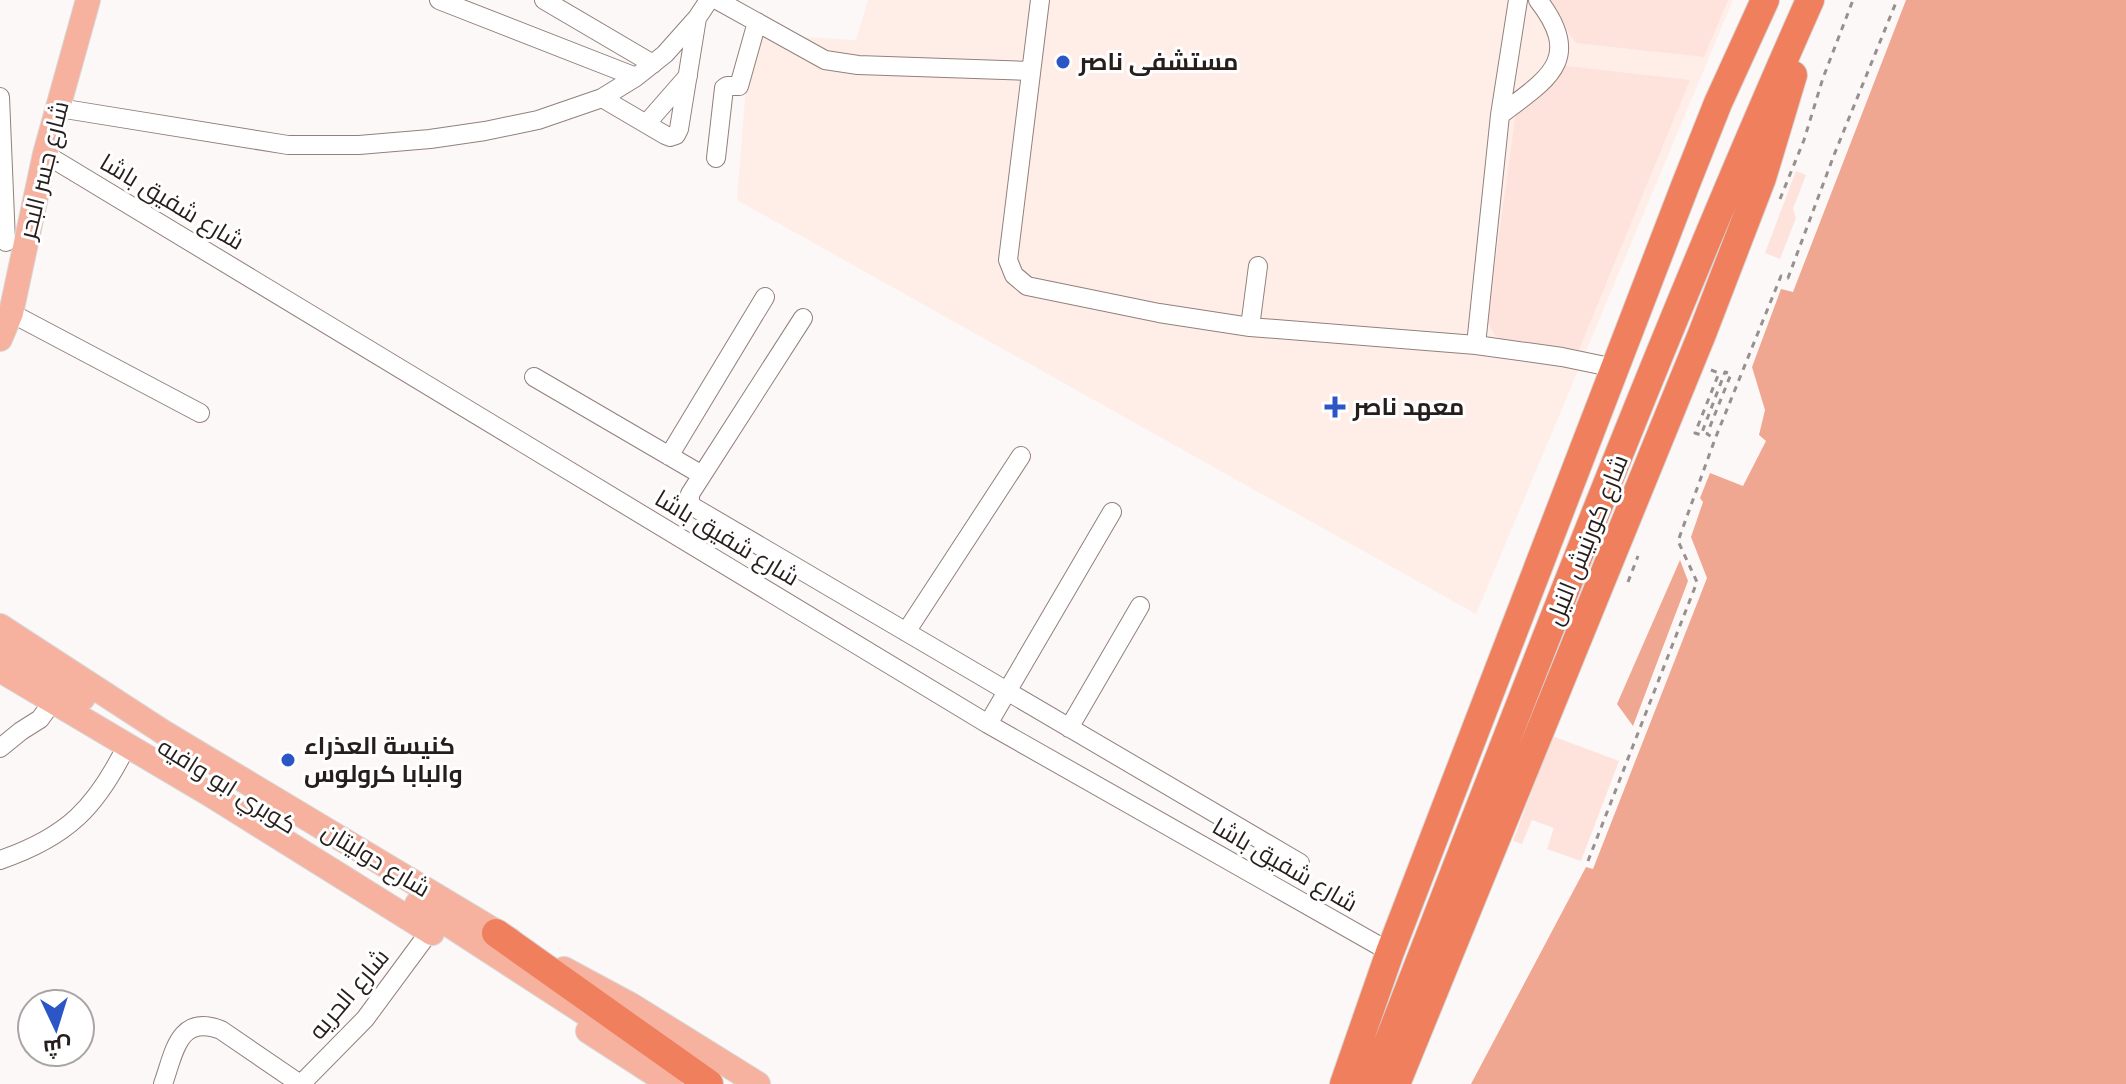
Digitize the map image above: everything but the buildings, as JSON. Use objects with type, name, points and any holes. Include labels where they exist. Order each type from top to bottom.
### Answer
[{"type":"highway","name":"شارع كورنيش النيل","points":[[1344,1084],[1390,952],[1685,186],[1718,103],[1765,0]]},
{"type":"highway","name":"شارع كورنيش النيل","points":[[1372,1084],[1721,205],[1810,0]]},
{"type":"highway","points":[[1396,1084],[1702,334],[1762,178],[1790,85],[1810,0]]},
{"type":"highway","points":[[1718,103],[1722,112],[1738,123],[1757,120]]},
{"type":"highway","points":[[1685,186],[1694,183],[1712,188],[1721,205]]},
{"type":"highway","points":[[496,933],[709,1084]]},
{"type":"main road","name":"شارع جسر البحر","points":[[0,339],[11,313],[10,242],[45,154],[88,0]]},
{"type":"main road","name":"شارع دوليتان","points":[[2,631],[496,933],[631,1005],[758,1084]]},
{"type":"main road","name":"كوبري ابو وافيه","points":[[2,631],[693,1084]]},
{"type":"main road","name":"شارع دوليتان","points":[[0,670],[430,931],[670,1084]]},
{"type":"street","points":[[439,0],[652,80]]},
{"type":"street","points":[[544,0],[652,80]]},
{"type":"street","points":[[646,124],[652,80],[665,54],[709,0]]},
{"type":"street","points":[[717,0],[825,60],[847,64],[1030,71]]},
{"type":"street","points":[[1040,0],[1008,260],[1014,275],[1027,286],[1159,313],[1250,327],[1476,345],[1615,368]]},
{"type":"street","points":[[1476,345],[1500,115],[1518,0]]},
{"type":"street","points":[[1500,115],[1542,83],[1553,72],[1556,63],[1559,35],[1551,17],[1538,0]]},
{"type":"street","points":[[602,98],[670,137],[676,135],[697,18]]},
{"type":"street","points":[[716,158],[724,88],[739,86],[757,22]]},
{"type":"street","points":[[59,108],[288,145],[359,145],[430,139],[538,120],[652,80],[688,76]]},
{"type":"street","points":[[0,97],[10,242]]},
{"type":"street","name":"شارع شفيق باشا","points":[[45,154],[988,724],[1390,952]]},
{"type":"street","points":[[1250,327],[1258,266]]},
{"type":"street","points":[[669,456],[765,297]]},
{"type":"street","points":[[11,313],[200,413]]},
{"type":"street","points":[[803,318],[690,494],[690,505],[1300,863]]},
{"type":"street","points":[[534,377],[702,475]]},
{"type":"street","points":[[906,632],[1021,456]]},
{"type":"street","points":[[988,724],[1112,512]]},
{"type":"street","points":[[1069,728],[1140,606]]},
{"type":"street","points":[[0,748],[40,719],[53,701]]},
{"type":"street","points":[[0,860],[29,850],[61,831],[89,807],[111,778],[127,745]]},
{"type":"street","name":"شارع الحريه","points":[[300,1084],[365,1019],[430,931]]},
{"type":"street","points":[[163,1084],[179,1037],[199,1025],[221,1030],[300,1084]]},
{"type":"path","points":[[1588,861],[1697,582],[1678,541],[1715,439],[1781,276],[1788,278],[1897,0]]},
{"type":"path","points":[[1711,370],[1719,373],[1695,433],[1701,435],[1725,372],[1731,374],[1707,434],[1715,439]]},
{"type":"shaded area","name":"معهد ناصر","points":[[868,0],[1733,0],[1476,614],[737,200],[750,34],[856,40]]},
{"type":"shaded area","points":[[1546,0],[1728,0],[1704,57],[1576,43]]},
{"type":"shaded area","points":[[1906,0],[2126,0],[2126,1084],[1471,1084],[1586,867],[1593,869],[1707,578],[1691,537],[1703,502],[1700,498],[1710,473],[1743,486],[1766,441],[1759,435],[1765,410],[1752,367],[1781,289],[1793,292]]},
{"type":"shaded area","points":[[1566,66],[1690,80],[1578,352],[1500,339],[1487,321],[1516,112]]},
{"type":"shaded area","points":[[1796,171],[1806,175],[1793,209],[1796,218],[1780,259],[1765,253]]},
{"type":"shaded area","points":[[1680,560],[1688,581],[1633,726],[1617,704]]},
{"type":"shaded area","points":[[1552,736],[1619,761],[1581,861],[1547,849],[1554,828],[1532,820],[1522,844],[1513,841]]},
{"type":"place","name":"مستشفى ناصر","points":[[1063,62]]},
{"type":"place","name":"معهد ناصر","points":[[1335,407]]},
{"type":"place","name":"كنيسة العذراء والبابا كرولوس","points":[[288,760]]}]
